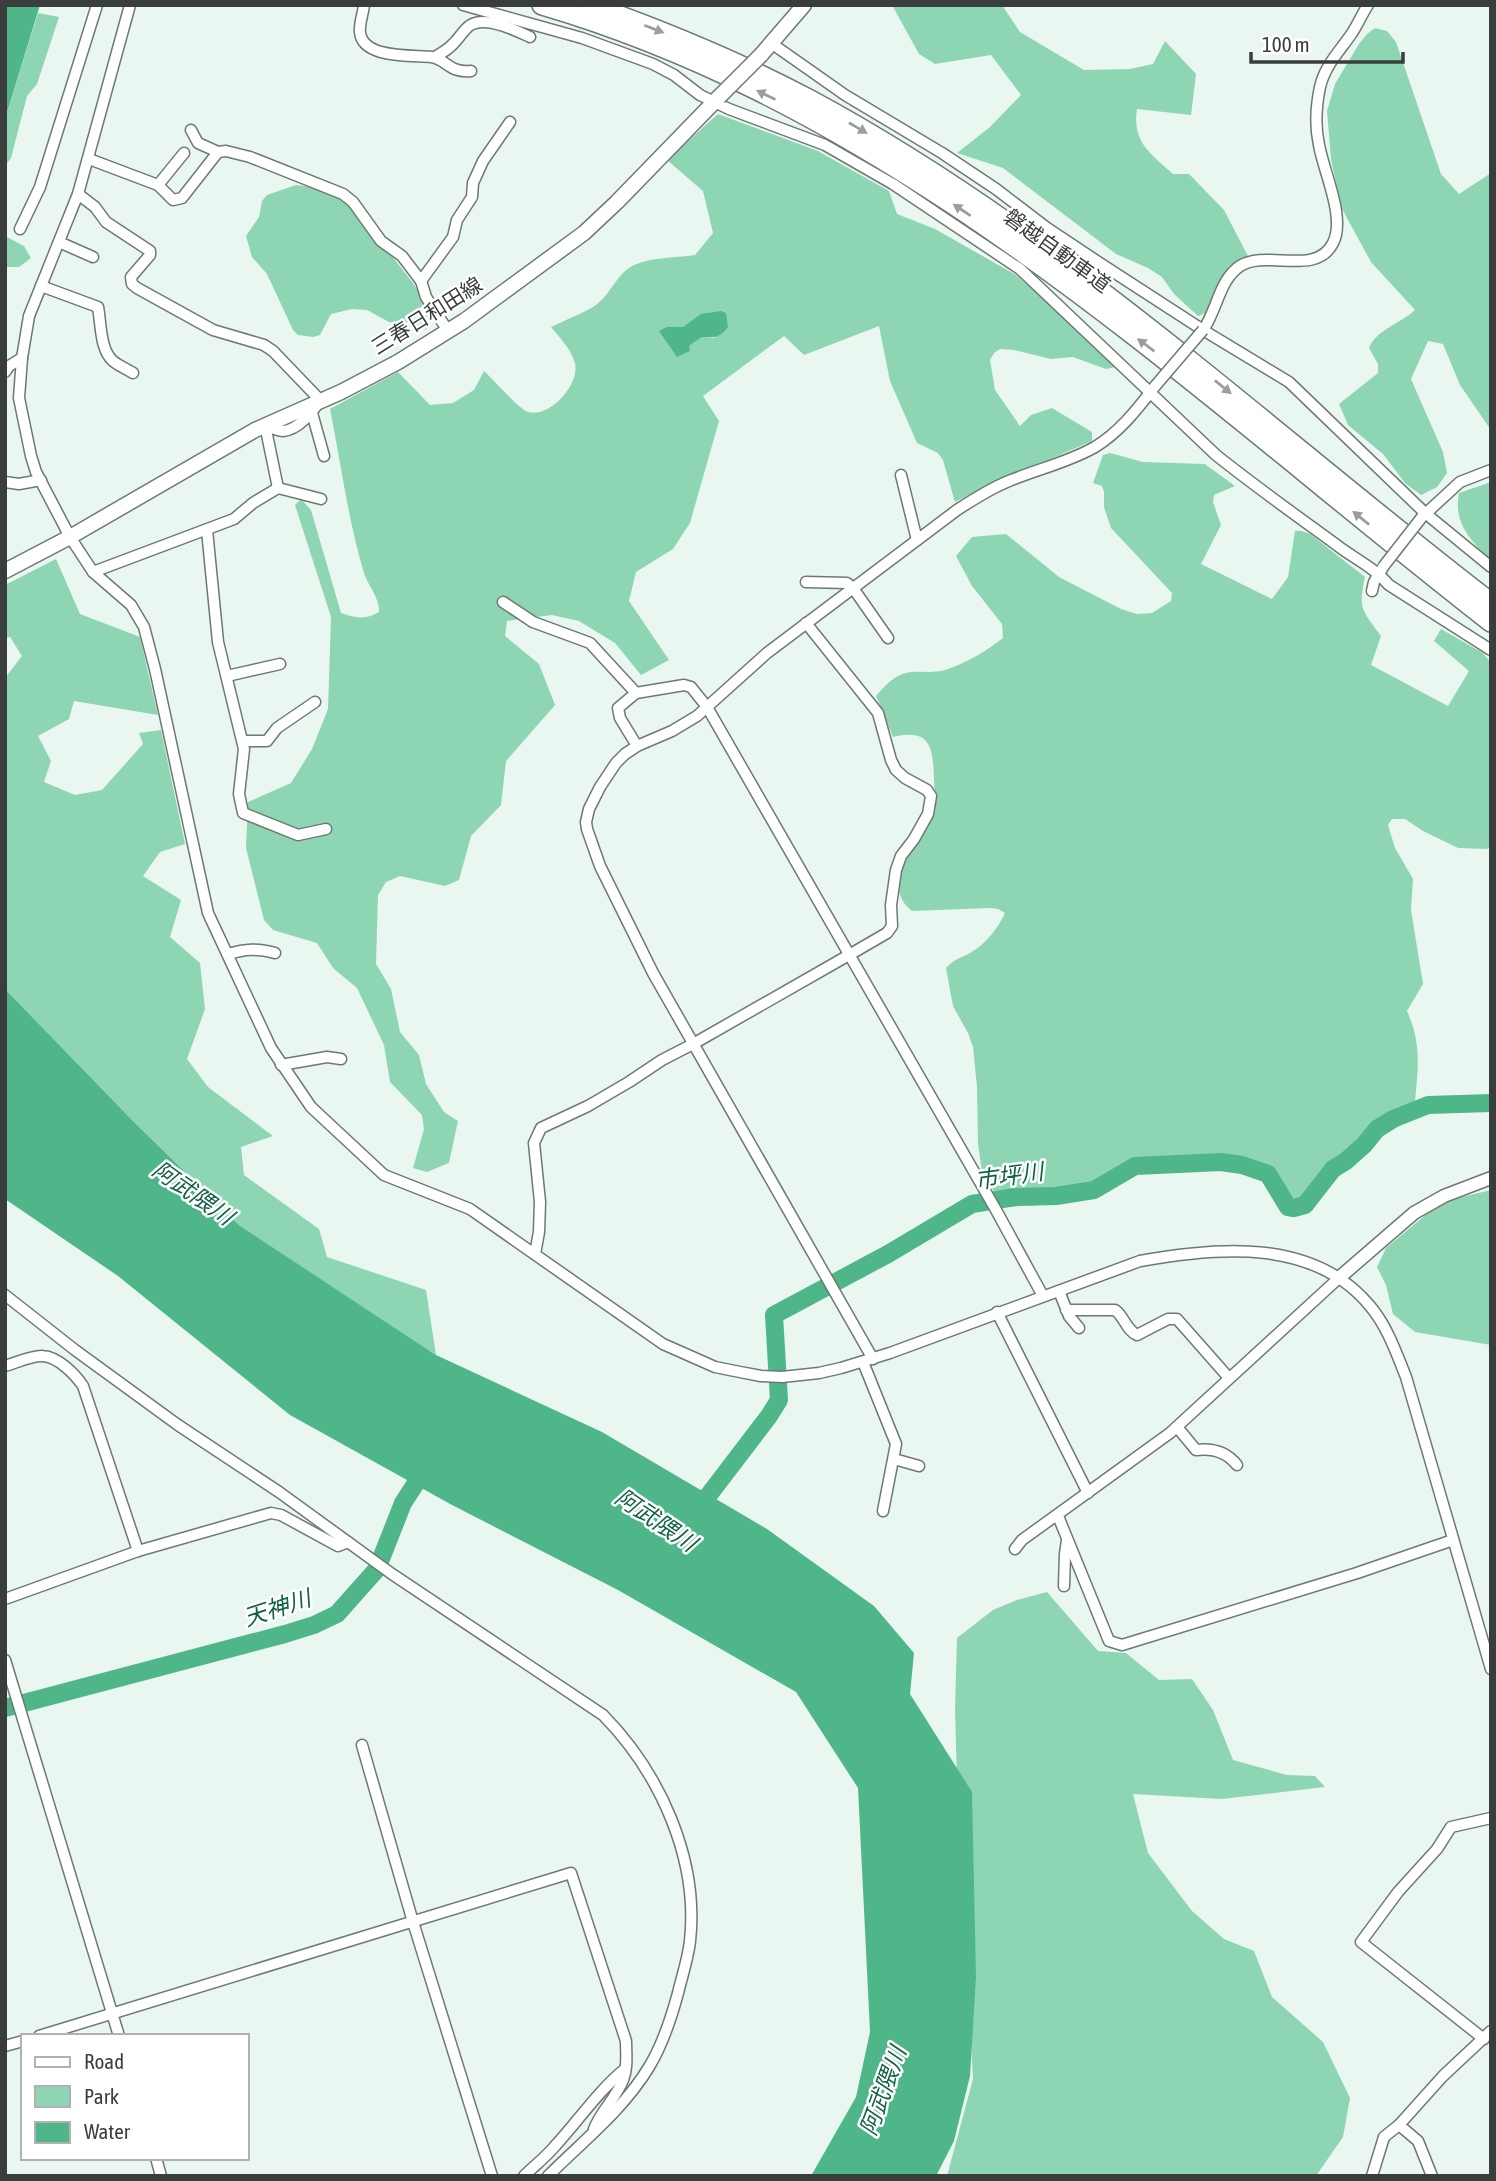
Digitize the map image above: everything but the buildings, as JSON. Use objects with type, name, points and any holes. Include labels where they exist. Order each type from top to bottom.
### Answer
[{"type":"highway","name":"磐越自動車道","points":[[542,5],[625,34],[722,74],[824,125],[936,193],[1038,263],[1181,372],[1491,622]]},
{"type":"highway","name":"磐越自動車道","points":[[590,5],[731,60],[831,112],[942,178],[1045,249],[1189,359],[1491,603]]},
{"type":"main road","name":"三春日和田線","points":[[5,571],[70,537],[265,425],[316,407],[398,362],[448,331],[555,256],[617,202],[761,55],[804,5]]},
{"type":"street","points":[[20,229],[40,187],[97,5]]},
{"type":"street","points":[[130,5],[78,194],[29,316],[19,398],[27,444],[41,481],[70,537],[93,572],[131,605],[144,627],[204,903],[244,993],[281,1065],[311,1107],[384,1175],[470,1209],[663,1344],[715,1367],[761,1376],[819,1373],[868,1360],[1140,1261],[1182,1254],[1280,1254],[1340,1277],[1370,1306],[1388,1333],[1406,1377],[1491,1669]]},
{"type":"street","points":[[376,5],[364,10],[359,31],[361,39],[377,51],[435,57],[453,69],[471,71]]},
{"type":"street","points":[[463,5],[582,38],[653,64],[674,75],[700,95],[717,100],[729,109],[825,145],[892,184],[1020,269],[1154,389],[1216,455],[1358,560],[1381,569],[1389,585],[1491,650]]},
{"type":"street","points":[[883,1511],[896,1444],[868,1360],[653,973],[617,902],[587,829],[587,816],[600,787],[616,763],[637,746],[684,724],[707,707],[767,653],[917,540],[981,494],[1094,447],[1131,417],[1203,330],[1223,287],[1240,267],[1249,262],[1266,260],[1310,260],[1329,251],[1335,241],[1338,223],[1317,133],[1320,90],[1331,60],[1352,33],[1368,5]]},
{"type":"street","points":[[435,57],[453,45],[476,23],[486,22],[530,37]]},
{"type":"street","points":[[771,43],[845,95],[996,188],[1047,228],[1203,330],[1289,382],[1424,515],[1491,566]]},
{"type":"street","points":[[421,281],[453,237],[457,220],[472,197],[473,183],[483,161],[510,122]]},
{"type":"street","points":[[191,130],[198,144],[218,152],[226,151],[250,157],[343,194],[353,202],[382,241],[402,256],[421,281],[426,297],[448,331]]},
{"type":"street","points":[[89,159],[158,185],[173,200],[182,198],[218,152]]},
{"type":"street","points":[[158,185],[184,153]]},
{"type":"street","points":[[78,194],[95,207],[106,222],[150,251],[150,255],[131,277],[132,284],[213,330],[264,345],[283,361],[316,407],[324,456]]},
{"type":"street","points":[[59,242],[93,257]]},
{"type":"street","points":[[41,286],[98,307],[109,357],[133,373]]},
{"type":"street","points":[[5,372],[22,358]]},
{"type":"street","points":[[265,425],[278,488]]},
{"type":"street","points":[[1372,591],[1381,569],[1424,515],[1461,482],[1491,470]]},
{"type":"street","points":[[901,475],[917,540]]},
{"type":"street","points":[[5,482],[19,484],[41,481]]},
{"type":"street","points":[[93,572],[234,519],[253,503],[278,488],[321,499]]},
{"type":"street","points":[[207,530],[218,642],[243,741],[239,794],[243,813],[298,835],[326,829]]},
{"type":"street","points":[[806,582],[847,583],[888,638]]},
{"type":"street","points":[[503,602],[533,622],[590,643],[636,693]]},
{"type":"street","points":[[535,1254],[540,1202],[534,1143],[541,1128],[588,1106],[662,1060],[849,956],[887,933],[892,926],[891,905],[896,870],[901,856],[926,819],[931,796],[928,790],[896,770],[878,713],[806,624]]},
{"type":"street","points":[[227,676],[280,664]]},
{"type":"street","points":[[637,746],[620,718],[618,708],[636,693],[684,685],[691,687],[707,707],[1043,1296]]},
{"type":"street","points":[[243,741],[267,741],[277,728],[315,702]]},
{"type":"street","points":[[228,954],[260,949],[275,953]]},
{"type":"street","points":[[281,1065],[327,1057],[341,1059]]},
{"type":"street","points":[[1015,1549],[1177,1427],[1228,1378],[1414,1213],[1444,1196],[1491,1178]]},
{"type":"street","points":[[1059,1291],[1066,1310],[1079,1328]]},
{"type":"street","points":[[5,1295],[158,1410],[603,1715],[616,1728],[649,1773],[666,1807],[680,1846],[688,1881],[690,1942],[685,1966],[669,2025],[652,2061],[628,2097],[548,2176]]},
{"type":"street","points":[[1066,1310],[1115,1310],[1137,1335],[1168,1319],[1177,1320],[1228,1378]]},
{"type":"street","points":[[997,1312],[1088,1493]]},
{"type":"street","points":[[5,1366],[42,1356],[75,1374],[83,1386],[138,1550]]},
{"type":"street","points":[[1177,1427],[1196,1450],[1220,1451],[1232,1458],[1237,1465]]},
{"type":"street","points":[[894,1459],[919,1466]]},
{"type":"street","points":[[5,1600],[138,1550],[271,1513],[281,1515],[338,1546],[348,1542]]},
{"type":"street","points":[[1058,1516],[1110,1641],[1122,1645],[1357,1573],[1453,1540]]},
{"type":"street","points":[[1064,1586],[1068,1539]]},
{"type":"street","points":[[5,1660],[118,2034]]},
{"type":"street","points":[[362,1745],[413,1922],[492,2176]]},
{"type":"street","points":[[1372,2176],[1384,2137],[1487,2035],[1361,1942],[1398,1892],[1437,1849],[1451,1827],[1491,1818]]},
{"type":"street","points":[[45,2034],[571,1873],[626,2041],[623,2081],[598,2119],[592,2135]]},
{"type":"street","points":[[524,2176],[554,2148],[614,2078],[626,2069]]},
{"type":"street","points":[[1399,2125],[1418,2141],[1432,2176]]},
{"type":"green space","points":[[892,5],[1002,5],[1020,32],[1084,70],[1130,69],[1153,64],[1165,41],[1196,74],[1191,115],[1137,109],[1140,139],[1150,153],[1173,174],[1189,174],[1224,210],[1248,256],[1229,266],[1206,313],[1198,316],[1174,294],[1162,277],[1116,254],[1003,168],[957,153],[990,127],[1021,95],[991,55],[935,64],[919,54]]},
{"type":"green space","points":[[38,13],[59,17],[37,84],[27,96],[11,158],[5,166],[5,119]]},
{"type":"green space","points":[[1375,28],[1387,31],[1396,42],[1441,174],[1459,194],[1491,173],[1491,430],[1460,385],[1443,344],[1428,341],[1411,379],[1443,452],[1447,473],[1437,487],[1421,495],[1405,483],[1383,454],[1348,425],[1339,404],[1378,373],[1378,364],[1369,348],[1372,342],[1383,331],[1415,310],[1371,262],[1341,207],[1331,159],[1327,111],[1335,84],[1359,44]]},
{"type":"green space","points":[[718,114],[818,151],[889,191],[897,214],[935,229],[1016,275],[1120,366],[1106,369],[1073,357],[1051,359],[1014,350],[1000,349],[994,353],[990,360],[995,390],[1020,426],[1031,415],[1052,408],[1092,432],[1092,441],[955,502],[943,460],[938,453],[917,443],[890,381],[879,326],[804,355],[784,336],[703,396],[719,421],[690,523],[673,549],[636,572],[629,601],[669,660],[641,675],[615,643],[579,621],[552,615],[507,621],[505,636],[539,664],[555,705],[506,761],[501,805],[471,836],[459,880],[445,886],[400,876],[386,882],[378,895],[376,964],[391,989],[400,1032],[419,1055],[426,1084],[444,1112],[458,1121],[449,1163],[427,1172],[413,1168],[424,1129],[422,1115],[390,1082],[384,1045],[357,988],[333,968],[317,943],[273,930],[264,920],[246,848],[248,802],[291,783],[312,749],[328,709],[331,617],[295,505],[301,499],[311,510],[341,613],[360,617],[379,612],[378,602],[364,573],[353,533],[330,409],[398,372],[430,405],[453,403],[474,390],[484,371],[512,400],[528,412],[545,410],[554,405],[562,398],[573,380],[575,363],[565,344],[551,327],[596,305],[623,273],[634,265],[656,259],[695,255],[713,233],[703,191],[667,160]],"holes":[[[726,313],[726,320],[714,338],[702,337],[689,346],[667,327],[683,327]]]},
{"type":"green space","points":[[296,185],[320,188],[353,206],[413,283],[428,307],[431,323],[427,329],[410,331],[404,325],[389,322],[367,310],[352,309],[331,314],[320,335],[298,335],[293,330],[267,274],[252,257],[246,236],[259,217],[262,201],[267,195]]},
{"type":"green space","points":[[5,236],[24,246],[31,258],[19,267],[5,267]]},
{"type":"green space","points":[[1110,453],[1143,462],[1205,464],[1235,486],[1214,495],[1213,502],[1221,525],[1201,564],[1272,599],[1288,577],[1295,531],[1310,534],[1365,577],[1363,609],[1381,636],[1371,665],[1448,706],[1469,671],[1434,641],[1441,629],[1483,653],[1491,663],[1491,847],[1458,848],[1405,819],[1392,819],[1388,825],[1395,848],[1413,879],[1411,910],[1423,984],[1407,1011],[1417,1046],[1415,1102],[1411,1108],[1385,1123],[1351,1158],[1326,1173],[1299,1199],[1284,1200],[1261,1174],[1198,1163],[1145,1171],[1091,1198],[1060,1204],[1004,1207],[982,1172],[973,1047],[953,1006],[946,968],[986,941],[1005,913],[991,908],[912,911],[899,892],[904,864],[933,811],[935,795],[932,757],[927,742],[922,738],[915,735],[893,737],[876,696],[901,674],[945,670],[975,657],[1003,638],[1002,624],[972,586],[956,556],[972,537],[1006,534],[1059,577],[1121,609],[1137,614],[1152,613],[1171,601],[1172,593],[1111,528],[1104,507],[1102,486],[1093,483],[1103,455]]},
{"type":"green space","points":[[1491,482],[1491,561],[1465,531],[1458,504],[1459,493]]},
{"type":"green space","points":[[56,559],[80,614],[140,637],[158,715],[74,701],[69,719],[38,736],[51,761],[44,782],[75,795],[102,790],[143,744],[139,733],[161,730],[185,844],[160,852],[143,876],[181,900],[170,937],[200,963],[205,1009],[187,1059],[208,1087],[273,1136],[241,1147],[244,1175],[319,1229],[327,1257],[426,1290],[436,1355],[239,1225],[5,989],[5,678],[22,656],[10,637],[5,638],[5,585]]},
{"type":"green space","points":[[1491,1190],[1491,1345],[1415,1332],[1393,1314],[1386,1285],[1377,1267],[1386,1248],[1441,1202]]},
{"type":"green space","points":[[1047,1592],[1098,1651],[1126,1653],[1159,1680],[1192,1679],[1213,1710],[1233,1760],[1287,1775],[1315,1776],[1325,1787],[1222,1799],[1133,1794],[1148,1853],[1192,1911],[1224,1939],[1254,1951],[1272,1997],[1323,2042],[1350,2098],[1343,2137],[1316,2176],[947,2176],[973,2079],[957,1782],[957,1638],[993,1610]]},
{"type":"water","points":[[5,5],[40,5],[5,119]]},
{"type":"water","points":[[721,311],[726,313],[728,327],[723,333],[702,337],[689,346],[690,351],[677,357],[659,331],[667,327],[683,327],[701,314]]},
{"type":"water","name":"阿武隈川","points":[[5,989],[239,1225],[436,1355],[602,1432],[767,1529],[874,1606],[914,1653],[910,1694],[972,1792],[976,1977],[970,2076],[954,2141],[936,2176],[811,2176],[856,2097],[870,2032],[858,1788],[796,1692],[618,1590],[452,1505],[290,1415],[118,1276],[5,1199]]},
{"type":"waterway","name":"市坪川","points":[[695,1513],[779,1400],[774,1315],[888,1254],[972,1204],[1094,1190],[1135,1166],[1221,1162],[1242,1165],[1268,1174],[1288,1207],[1294,1208],[1305,1205],[1333,1169],[1364,1145],[1377,1129],[1393,1119],[1428,1105],[1491,1103]]},
{"type":"waterway","name":"天神川","points":[[5,1708],[285,1634],[337,1614],[377,1569],[403,1503],[427,1466]]}]
